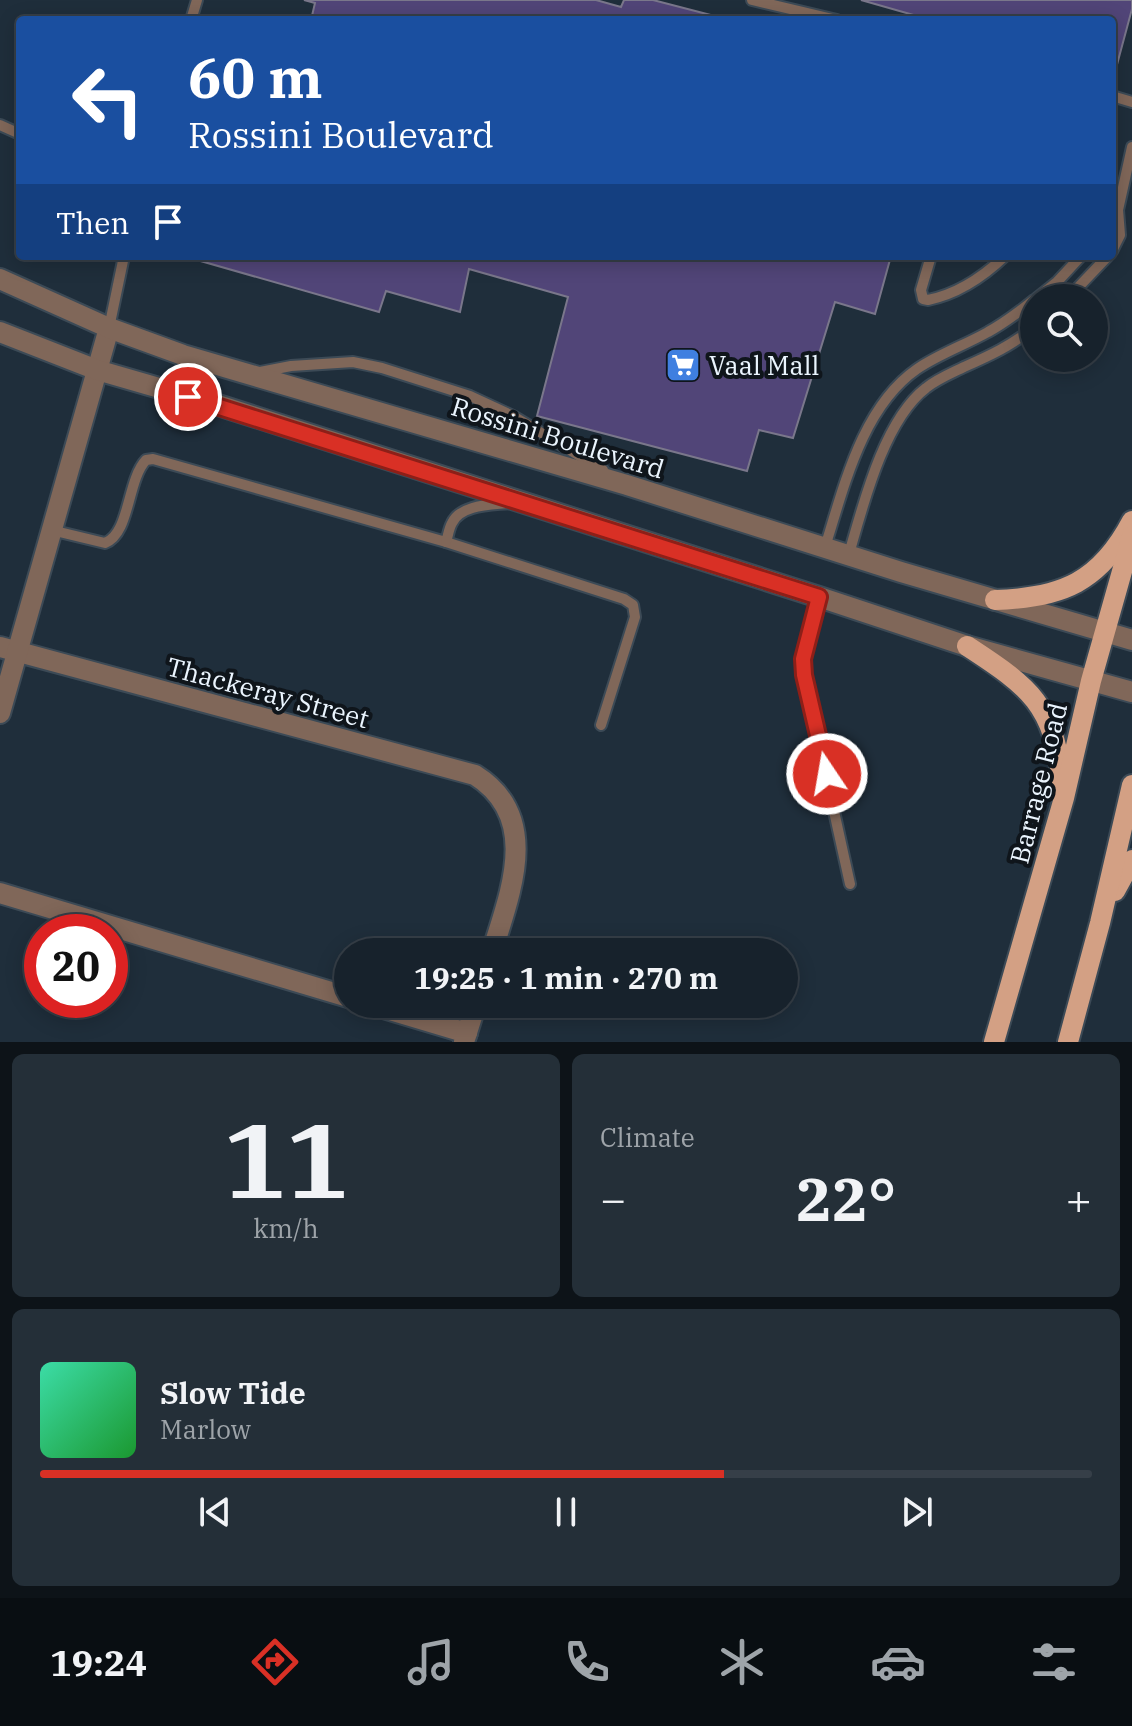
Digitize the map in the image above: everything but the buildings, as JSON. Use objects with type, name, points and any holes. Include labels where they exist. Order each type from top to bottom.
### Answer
[{"type":"main road","points":[[995,600],[1046,595],[1088,577],[1122,541],[1132,521]]},
{"type":"main road","name":"Barrage Road","points":[[994,1042],[1064,798],[1091,681],[1132,536]]},
{"type":"main road","points":[[967,646],[1029,692],[1046,715],[1059,757],[1064,798]]},
{"type":"main road","points":[[1068,1042],[1132,785]]},
{"type":"main road","points":[[1100,923],[1132,860]]},
{"type":"street","name":"Rossini Boulevard","points":[[0,279],[109,328],[183,355],[627,485],[901,572],[1132,640]]},
{"type":"street","points":[[0,713],[8,649],[51,530],[109,328]]},
{"type":"street","points":[[0,332],[97,370],[218,405],[967,646],[1132,692]]},
{"type":"street","name":"Thackeray Street","points":[[8,649],[475,775],[494,788],[514,832],[514,881],[496,938]]},
{"type":"street","points":[[0,893],[334,993]]},
{"type":"street","points":[[410,1018],[466,1038],[472,1018]]},
{"type":"lane","points":[[752,0],[820,16]]},
{"type":"lane","points":[[1116,211],[1132,147]]},
{"type":"lane","points":[[1116,219],[1120,235],[1116,243]]},
{"type":"lane","points":[[109,328],[123,260]]},
{"type":"lane","points":[[930,260],[921,290],[923,299],[928,300],[960,290],[1001,260]]},
{"type":"lane","points":[[1055,284],[1077,260]]},
{"type":"lane","points":[[1081,284],[1104,260]]},
{"type":"lane","points":[[825,547],[851,466],[875,414],[900,383],[918,368],[1007,322],[1020,312]]},
{"type":"lane","points":[[849,554],[865,498],[899,418],[927,387],[999,351],[1020,337]]},
{"type":"lane","points":[[250,374],[291,366],[353,362],[382,368],[470,396],[513,416],[627,485]]},
{"type":"lane","points":[[51,530],[105,543],[111,541],[119,530],[138,471],[146,460],[153,459],[446,542],[624,599],[633,605],[635,617],[601,725]]},
{"type":"lane","points":[[446,542],[453,521],[461,513],[485,506],[523,502]]},
{"type":"lane","points":[[819,597],[803,659],[804,675],[850,884]]},
{"type":"place","name":"Vaal Mall","points":[[683,365]]},
{"type":"route","points":[[188,397],[819,597],[803,659],[827,774]]}]
